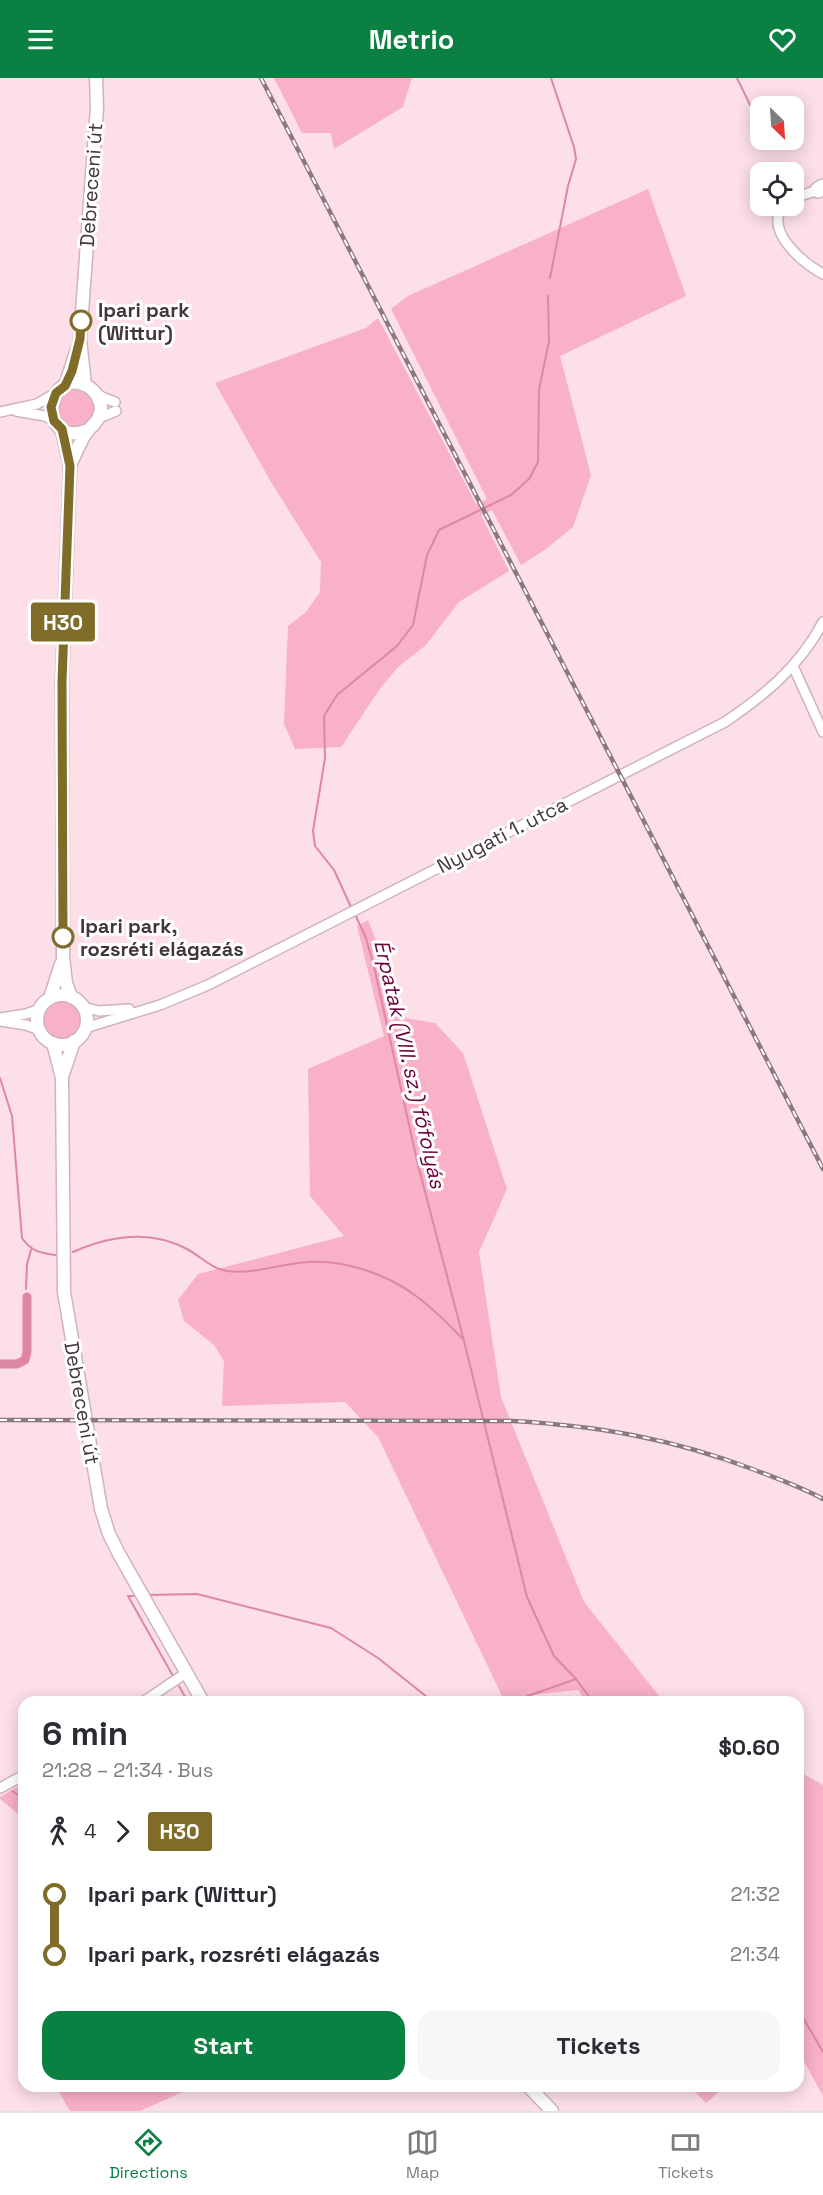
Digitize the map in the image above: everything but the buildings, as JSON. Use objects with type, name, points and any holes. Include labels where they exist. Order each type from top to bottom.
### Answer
[{"type":"street","name":"Debreceni út","points":[[80,339],[97,107],[96,78]]},
{"type":"street","points":[[804,194],[822,188]]},
{"type":"street","points":[[779,216],[778,221],[788,245],[796,255],[823,274]]},
{"type":"street","points":[[80,339],[90,388],[100,404],[99,418]]},
{"type":"street","points":[[71,997],[66,982],[63,957],[62,682],[70,466],[51,407],[72,371],[80,339]]},
{"type":"street","points":[[0,412],[37,404],[72,384],[90,388],[116,407],[99,418],[87,430],[70,466]]},
{"type":"street","points":[[14,410],[45,416],[75,433],[87,430]]},
{"type":"street","name":"Nyugati 1. utca","points":[[85,1028],[208,986],[724,722],[765,693],[793,666],[803,655],[823,622]]},
{"type":"street","points":[[793,666],[823,732]]},
{"type":"street","points":[[63,957],[50,998],[37,1016],[43,1036],[53,1043],[64,1044],[74,1041]]},
{"type":"street","points":[[50,998],[63,995],[71,997],[83,1007],[86,1014],[85,1028],[74,1041],[63,1078]]},
{"type":"street","name":"Nyugati 1. utca","points":[[83,1007],[99,1011],[152,1007]]},
{"type":"street","points":[[0,1019],[40,1009]]},
{"type":"street","points":[[0,1019],[40,1030]]},
{"type":"street","points":[[53,1043],[63,1078]]},
{"type":"street","name":"Debreceni út","points":[[63,1078],[64,1292],[100,1509],[114,1546],[199,1696]]},
{"type":"street","points":[[151,1696],[186,1673]]},
{"type":"street","points":[[0,1788],[18,1778]]},
{"type":"street","points":[[534,2092],[552,2111]]},
{"type":"shaded area","points":[[274,78],[412,78],[403,107],[334,149],[331,133],[302,133]]},
{"type":"shaded area","points":[[648,189],[686,296],[560,356],[591,475],[573,527],[546,549],[521,565],[492,510],[481,515],[509,571],[459,602],[426,645],[398,667],[379,690],[341,747],[295,749],[284,724],[288,626],[306,612],[320,592],[321,562],[271,482],[215,383],[366,328],[378,318],[476,504],[487,499],[391,309],[408,296]]},
{"type":"shaded area","points":[[76,390],[90,395],[95,409],[90,423],[76,428],[62,423],[57,409],[62,395]]},
{"type":"shaded area","points":[[368,920],[406,1018],[435,1023],[463,1053],[507,1189],[479,1252],[501,1397],[584,1602],[659,1696],[582,1696],[578,1690],[502,1696],[378,1437],[345,1402],[222,1406],[224,1361],[214,1345],[184,1321],[178,1300],[198,1274],[344,1236],[310,1196],[308,1069],[384,1036],[357,926]]},
{"type":"shaded area","points":[[62,1000],[76,1005],[81,1019],[76,1033],[62,1038],[48,1033],[43,1019],[48,1005]]},
{"type":"shaded area","points":[[804,1774],[823,1785],[823,2096],[804,2061]]},
{"type":"shaded area","points":[[18,1786],[18,1814],[0,1799]]},
{"type":"shaded area","points":[[59,2092],[183,2092],[140,2111],[70,2111]]},
{"type":"shaded area","points":[[695,2092],[718,2092],[706,2103]]},
{"type":"waterway","name":"Érpatak (VIII. sz.) főfolyás","points":[[550,278],[568,186],[576,159],[551,78]]},
{"type":"waterway","points":[[737,78],[750,105]]},
{"type":"waterway","name":"Érpatak (VIII. sz.) főfolyás","points":[[351,907],[334,870],[315,846],[313,831],[325,758],[324,716],[337,695],[397,646],[413,625],[427,555],[439,530],[511,495],[529,479],[538,462],[539,390],[549,341],[548,296]]},
{"type":"waterway","name":"Érpatak (VIII. sz.) főfolyás","points":[[354,912],[366,938],[375,971],[417,1161],[527,1597],[554,1656],[589,1696]]},
{"type":"waterway","points":[[0,1078],[12,1116],[22,1238],[36,1251],[55,1255]]},
{"type":"waterway","points":[[73,1252],[115,1239],[144,1237],[173,1243],[187,1249],[216,1268],[227,1271],[257,1270],[309,1262],[351,1266],[379,1275],[405,1288],[440,1316],[463,1339]]},
{"type":"waterway","points":[[26,1289],[27,1264],[31,1250]]},
{"type":"waterway","points":[[0,1364],[17,1364],[25,1360],[27,1297]]},
{"type":"waterway","points":[[146,1595],[197,1594],[331,1628],[378,1658],[426,1696]]},
{"type":"waterway","points":[[134,1596],[128,1596],[173,1676]]},
{"type":"waterway","points":[[528,1696],[576,1679]]},
{"type":"waterway","points":[[179,1686],[185,1696]]},
{"type":"waterway","points":[[12,1791],[18,1795]]},
{"type":"waterway","name":"Érpatak (VIII. sz.) főfolyás","points":[[804,2019],[823,2052]]},
{"type":"railway","points":[[261,78],[823,1169]]},
{"type":"railway","points":[[0,1420],[513,1421],[545,1423],[636,1436],[695,1450],[755,1470],[823,1499]]},
{"type":"bus line","name":"H30","points":[[63,937],[62,682],[66,525],[70,466],[62,429],[54,421],[51,407],[56,393],[65,386],[72,371],[80,339],[81,321]]},
{"type":"place","name":"Ipari park (Wittur)","points":[[81,321]]},
{"type":"place","name":"Ipari park, rozsréti elágazás","points":[[63,937]]}]
